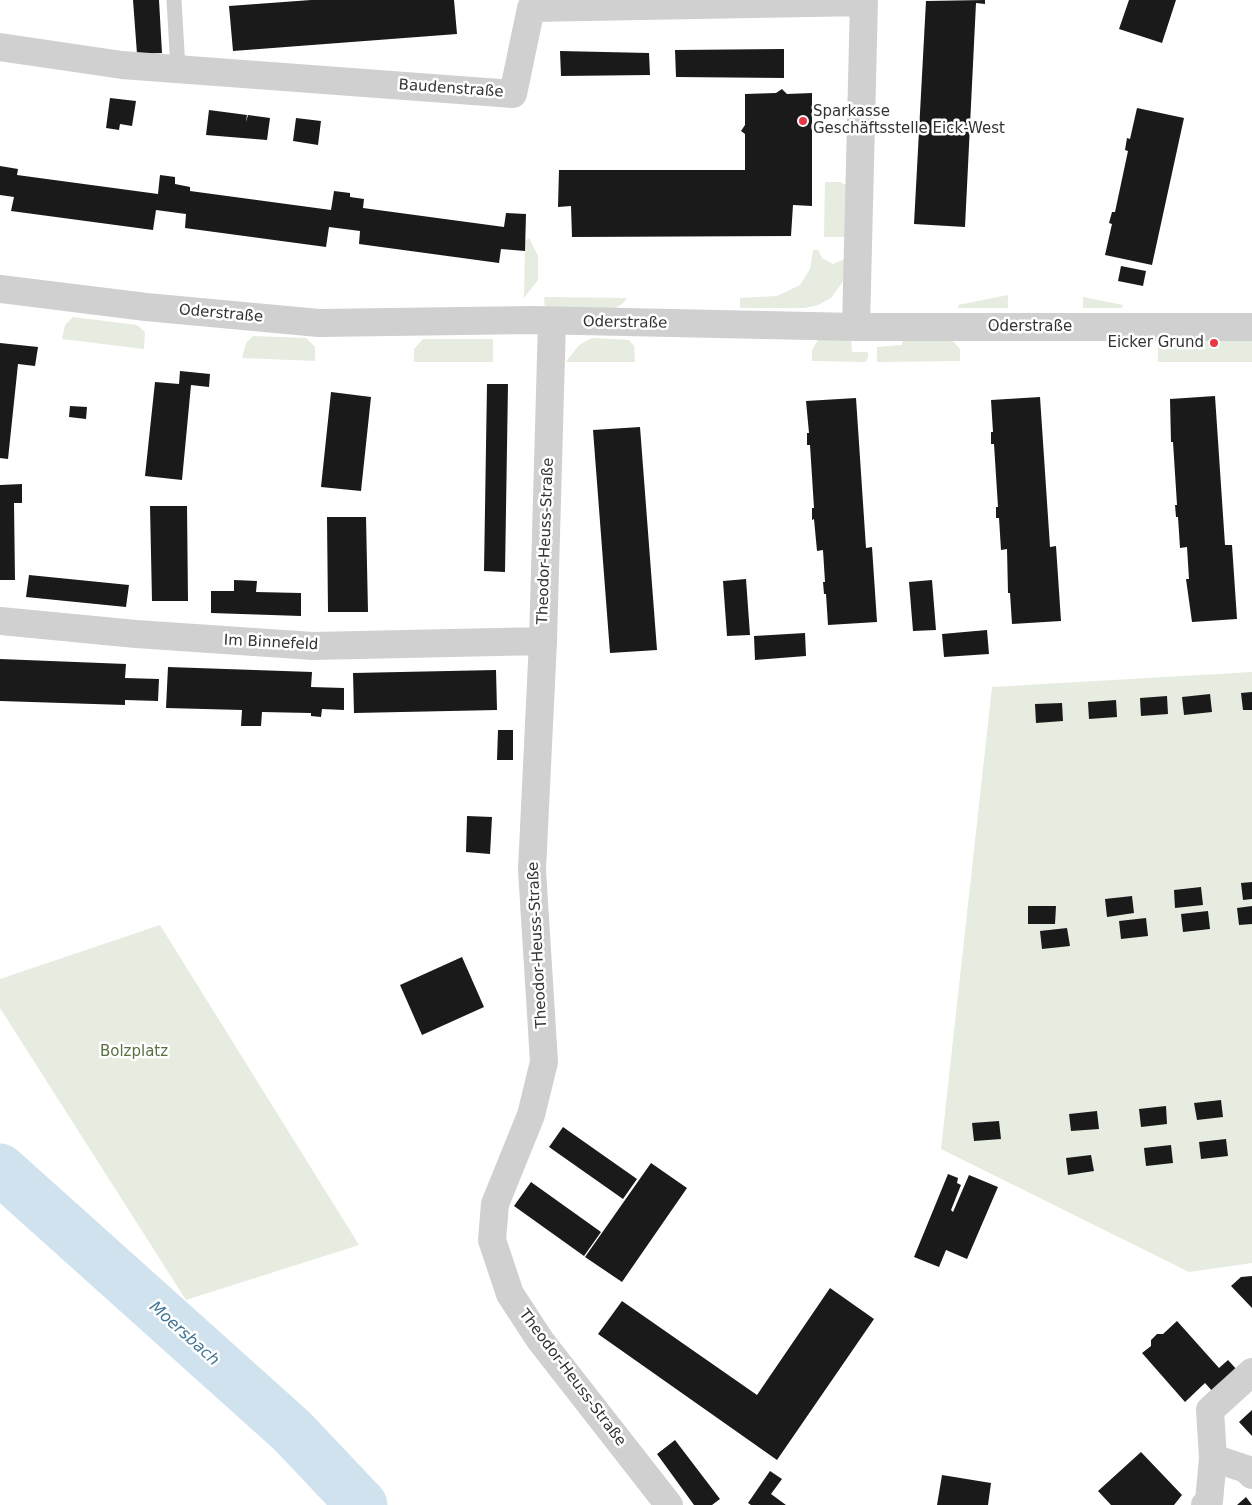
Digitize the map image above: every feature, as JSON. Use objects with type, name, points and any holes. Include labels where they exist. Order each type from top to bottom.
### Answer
[{"type":"street","name":"Baudenstraße","points":[[0,47],[122,66],[513,94],[531,8],[864,1]]},
{"type":"street","points":[[856,327],[864,1]]},
{"type":"street","name":"Oderstraße","points":[[0,288],[146,307],[320,323],[552,321],[856,327],[1252,327]]},
{"type":"street","name":"Theodor-Heuss-Straße","points":[[552,321],[543,641],[532,870],[544,1062],[531,1115],[495,1204],[492,1240],[510,1294],[540,1340],[669,1505]]},
{"type":"street","name":"Im Binnefeld","points":[[0,620],[136,634],[313,646],[543,641]]},
{"type":"street","points":[[1205,1505],[1209,1501],[1213,1458],[1210,1410],[1252,1372]]},
{"type":"street","points":[[1213,1458],[1246,1469],[1252,1475]]},
{"type":"lane","points":[[174,0],[178,69]]},
{"type":"green space","points":[[825,182],[840,182],[846,185],[847,237],[824,237]]},
{"type":"green space","points":[[529,238],[538,256],[538,280],[524,298],[525,241]]},
{"type":"green space","points":[[813,250],[818,250],[822,258],[833,264],[847,258],[844,280],[831,298],[818,305],[805,308],[740,308],[740,298],[777,296],[800,285],[810,269]]},
{"type":"green space","points":[[1008,295],[1008,308],[958,308],[958,305]]},
{"type":"green space","points":[[1083,297],[1123,305],[1122,308],[1083,308]]},
{"type":"green space","points":[[544,298],[627,298],[615,308],[545,308]]},
{"type":"green space","points":[[73,317],[137,325],[145,332],[144,349],[62,339],[65,325]]},
{"type":"green space","points":[[253,336],[306,338],[315,347],[315,361],[242,358],[246,343]]},
{"type":"green space","points":[[592,338],[629,340],[634,346],[635,362],[566,362],[579,345]]},
{"type":"green space","points":[[819,338],[851,338],[852,352],[868,352],[868,358],[865,362],[812,361],[812,350]]},
{"type":"green space","points":[[903,338],[952,340],[960,349],[960,361],[877,362],[877,347],[902,345]]},
{"type":"green space","points":[[423,339],[493,339],[493,362],[414,362],[414,349]]},
{"type":"green space","points":[[1166,339],[1252,339],[1252,362],[1158,362],[1158,348]]},
{"type":"green space","points":[[1252,672],[1252,1263],[1189,1272],[941,1149],[992,687]]},
{"type":"green space","name":"Bolzplatz","points":[[160,925],[359,1245],[186,1300],[0,1008],[0,979]]},
{"type":"building","points":[[133,0],[159,0],[162,53],[137,54]]},
{"type":"building","points":[[311,0],[454,0],[457,34],[233,51],[229,6]]},
{"type":"building","points":[[985,0],[985,4],[976,3],[965,227],[914,224],[926,1]]},
{"type":"building","points":[[1129,0],[1176,0],[1162,43],[1119,29]]},
{"type":"building","points":[[784,49],[784,78],[676,77],[675,50]]},
{"type":"building","points":[[560,51],[649,53],[650,75],[561,76]]},
{"type":"building","points":[[782,89],[787,94],[812,93],[812,206],[793,205],[791,236],[572,237],[571,206],[558,207],[559,170],[745,170],[745,134],[741,131],[745,125],[745,94],[776,93]]},
{"type":"building","points":[[110,98],[136,101],[132,126],[120,124],[119,130],[106,128]]},
{"type":"building","points":[[1137,108],[1184,118],[1152,265],[1105,255],[1112,224],[1109,223],[1112,212],[1115,212],[1128,151],[1125,150],[1127,138],[1130,139]]},
{"type":"building","points":[[209,110],[247,115],[246,122],[248,115],[270,118],[267,140],[206,135]]},
{"type":"building","points":[[296,118],[321,121],[318,145],[293,141]]},
{"type":"building","points":[[0,166],[18,169],[17,175],[158,194],[160,175],[175,177],[175,184],[190,187],[190,191],[331,210],[334,191],[350,193],[350,197],[364,199],[363,208],[504,227],[506,213],[526,214],[525,251],[501,249],[499,263],[359,244],[360,231],[329,227],[326,247],[185,228],[186,214],[156,210],[153,230],[11,211],[14,197],[0,195]]},
{"type":"building","points":[[1121,266],[1146,271],[1143,286],[1118,281]]},
{"type":"building","points":[[0,343],[38,347],[35,366],[18,364],[8,459],[0,458]]},
{"type":"building","points":[[180,371],[210,374],[209,387],[191,385],[182,480],[145,476],[155,382],[179,384]]},
{"type":"building","points":[[487,384],[508,384],[505,572],[484,571]]},
{"type":"building","points":[[331,392],[371,397],[361,491],[321,487]]},
{"type":"building","points":[[1215,396],[1225,545],[1232,545],[1237,619],[1192,622],[1186,579],[1189,579],[1187,547],[1180,548],[1178,517],[1176,517],[1175,505],[1177,505],[1173,442],[1171,442],[1170,399]]},
{"type":"building","points":[[1040,397],[1050,547],[1056,546],[1061,621],[1012,624],[1010,593],[1008,593],[1007,549],[1001,550],[999,518],[996,518],[996,507],[998,507],[994,444],[991,444],[991,432],[993,432],[991,400]]},
{"type":"building","points":[[856,398],[866,548],[872,547],[877,622],[828,625],[826,594],[824,594],[823,582],[825,582],[823,550],[817,551],[814,519],[812,520],[812,508],[814,508],[810,445],[807,445],[807,433],[809,433],[806,401]]},
{"type":"building","points":[[70,406],[87,407],[86,419],[69,417]]},
{"type":"building","points":[[640,427],[657,650],[610,653],[593,430]]},
{"type":"building","points":[[22,484],[22,503],[14,503],[15,580],[0,580],[0,485]]},
{"type":"building","points":[[150,506],[187,506],[188,601],[152,601]]},
{"type":"building","points":[[327,517],[366,517],[368,612],[328,612]]},
{"type":"building","points":[[29,575],[129,585],[126,607],[26,597]]},
{"type":"building","points":[[746,579],[750,635],[727,636],[723,581]]},
{"type":"building","points":[[234,580],[257,581],[256,592],[301,593],[301,616],[211,613],[211,591],[234,591]]},
{"type":"building","points":[[932,580],[936,630],[913,631],[909,582]]},
{"type":"building","points":[[987,630],[989,654],[944,657],[942,634]]},
{"type":"building","points":[[805,633],[806,656],[755,660],[754,636]]},
{"type":"building","points":[[0,659],[126,664],[125,678],[159,679],[158,701],[125,700],[125,705],[0,701]]},
{"type":"building","points":[[168,667],[312,672],[311,687],[344,688],[344,710],[322,709],[321,717],[311,716],[311,713],[262,712],[261,726],[241,726],[242,710],[166,708]]},
{"type":"building","points":[[496,670],[497,710],[354,713],[353,673]]},
{"type":"building","points":[[1252,692],[1252,710],[1243,710],[1241,693]]},
{"type":"building","points":[[1210,694],[1212,712],[1184,715],[1182,697]]},
{"type":"building","points":[[1167,696],[1168,714],[1141,716],[1140,698]]},
{"type":"building","points":[[1116,700],[1117,717],[1089,719],[1088,702]]},
{"type":"building","points":[[1062,703],[1063,721],[1036,723],[1035,704]]},
{"type":"building","points":[[498,730],[513,730],[513,760],[497,760]]},
{"type":"building","points":[[467,816],[492,817],[490,854],[466,852]]},
{"type":"building","points":[[1252,882],[1252,899],[1243,900],[1241,883]]},
{"type":"building","points":[[1201,887],[1203,905],[1175,908],[1174,890]]},
{"type":"building","points":[[1132,896],[1134,913],[1107,917],[1105,899]]},
{"type":"building","points":[[1028,906],[1056,906],[1055,924],[1028,924]]},
{"type":"building","points":[[1252,906],[1252,924],[1239,925],[1237,908]]},
{"type":"building","points":[[1208,911],[1210,929],[1183,932],[1181,914]]},
{"type":"building","points":[[1146,918],[1148,936],[1121,939],[1119,921]]},
{"type":"building","points":[[1067,928],[1070,946],[1042,949],[1040,931]]},
{"type":"building","points":[[462,957],[484,1007],[422,1035],[400,985]]},
{"type":"building","points":[[1221,1100],[1223,1117],[1197,1120],[1194,1103]]},
{"type":"building","points":[[1166,1106],[1167,1124],[1141,1127],[1139,1109]]},
{"type":"building","points":[[1097,1111],[1099,1129],[1071,1131],[1069,1114]]},
{"type":"building","points":[[999,1121],[1001,1139],[974,1141],[972,1123]]},
{"type":"building","points":[[563,1127],[637,1179],[623,1199],[549,1147]]},
{"type":"building","points":[[1226,1139],[1228,1156],[1201,1159],[1199,1142]]},
{"type":"building","points":[[1171,1145],[1173,1163],[1146,1166],[1144,1148]]},
{"type":"building","points":[[1091,1155],[1094,1171],[1068,1175],[1066,1158]]},
{"type":"building","points":[[651,1163],[687,1188],[622,1282],[585,1257]]},
{"type":"building","points":[[948,1174],[958,1178],[957,1183],[961,1185],[951,1210],[953,1212],[969,1175],[998,1187],[967,1259],[946,1250],[939,1267],[914,1257]]},
{"type":"building","points":[[531,1182],[601,1232],[584,1256],[514,1206]]},
{"type":"building","points":[[1252,1276],[1252,1308],[1231,1286],[1241,1277]]},
{"type":"building","points":[[830,1288],[874,1319],[777,1460],[598,1334],[622,1301],[757,1395]]},
{"type":"building","points":[[1177,1321],[1219,1368],[1228,1360],[1238,1371],[1214,1393],[1205,1383],[1185,1402],[1142,1353],[1151,1346],[1151,1340],[1157,1334],[1163,1334]]},
{"type":"building","points":[[1252,1410],[1252,1436],[1239,1422]]},
{"type":"building","points":[[675,1440],[720,1499],[712,1505],[694,1505],[657,1454]]},
{"type":"building","points":[[1141,1452],[1182,1495],[1174,1505],[1111,1505],[1098,1491]]},
{"type":"building","points":[[770,1471],[782,1479],[771,1494],[786,1505],[751,1505],[748,1503]]},
{"type":"building","points":[[942,1475],[991,1483],[988,1505],[937,1505]]},
{"type":"building","points":[[1246,1497],[1252,1505],[1237,1505]]},
{"type":"waterway","name":"Moersbach","points":[[0,1169],[292,1431],[362,1505]]},
{"type":"place","name":"Sparkasse Geschäftsstelle Eick-West","points":[[803,121]]},
{"type":"place","name":"Eicker Grund","points":[[1214,343]]}]
